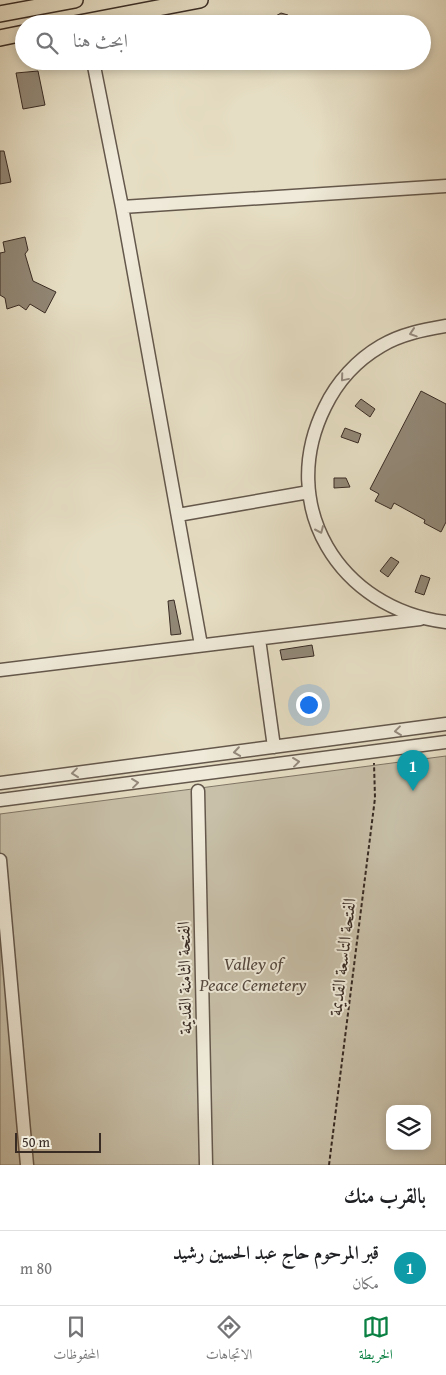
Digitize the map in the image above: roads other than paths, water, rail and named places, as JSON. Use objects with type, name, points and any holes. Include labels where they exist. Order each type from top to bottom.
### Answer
[{"type":"main road","points":[[0,14],[39,3],[75,0]]},
{"type":"main road","points":[[123,15],[200,0]]},
{"type":"main road","points":[[0,38],[15,35]]},
{"type":"street","points":[[95,70],[122,207],[201,646]]},
{"type":"street","points":[[122,207],[446,186]]},
{"type":"street","points":[[446,326],[412,332],[381,346],[354,367],[337,387],[316,424],[309,457],[309,492],[316,521],[325,542],[346,573],[368,593],[394,609],[422,619],[446,622]]},
{"type":"street","points":[[178,515],[309,492]]},
{"type":"street","points":[[0,670],[422,619]]},
{"type":"street","points":[[258,638],[274,747]]},
{"type":"street","points":[[0,783],[446,724]]},
{"type":"street","points":[[0,800],[446,742]]},
{"type":"street","name":"الفتحة الثامنة القديمة","points":[[198,791],[206,1165]]},
{"type":"street","points":[[0,860],[28,1165]]},
{"type":"place","name":"قبر المرحوم حاج عبد الحسين رشيد","points":[[413,791]]},
{"type":"park label","name":"Valley of Peace Cemetery","points":[[253,973]]}]
